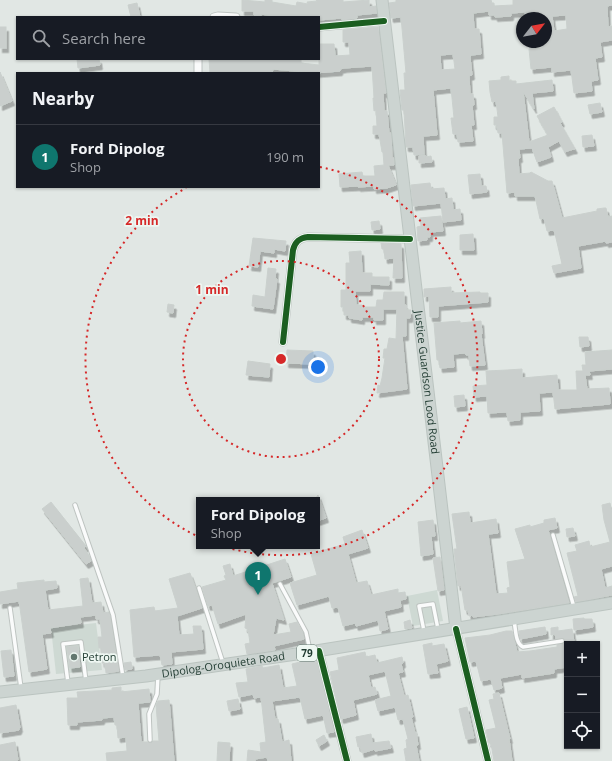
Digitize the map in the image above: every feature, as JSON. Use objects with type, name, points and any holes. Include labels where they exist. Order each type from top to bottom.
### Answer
[{"type":"main road","name":"Justice Guardson Lood Road","points":[[382,0],[456,629]]},
{"type":"main road","name":"Dipolog-Oroquieta Road","points":[[0,692],[158,674],[438,632],[612,603]]},
{"type":"street","points":[[320,27],[384,21]]},
{"type":"street","points":[[198,60],[198,72]]},
{"type":"street","points":[[283,342],[293,250],[297,241],[308,236],[410,239]]},
{"type":"street","name":"Justice Guardson Lood Road","points":[[456,629],[488,761]]},
{"type":"street","points":[[315,651],[347,761]]},
{"type":"lane","points":[[75,505],[113,615],[124,678]]},
{"type":"lane","points":[[553,535],[575,610]]},
{"type":"lane","points":[[280,584],[315,651]]},
{"type":"lane","points":[[198,588],[224,664]]},
{"type":"lane","points":[[424,634],[419,606],[433,604],[438,632]]},
{"type":"lane","points":[[10,608],[21,690]]},
{"type":"lane","points":[[514,620],[520,646],[523,647],[562,641]]},
{"type":"lane","points":[[68,684],[63,644],[69,643],[81,642],[86,682]]},
{"type":"lane","points":[[150,740],[149,714],[157,694],[158,674]]},
{"type":"shaded area","points":[[437,590],[443,621],[413,626],[407,596]]},
{"type":"shaded area","points":[[96,623],[102,670],[56,674],[51,628]]},
{"type":"building","points":[[242,0],[265,2],[265,0],[272,0],[272,2],[296,6],[297,2],[308,4],[307,2],[317,1],[316,0],[343,0],[343,2],[369,0],[369,7],[376,6],[377,13],[357,15],[357,18],[342,20],[342,18],[320,20],[320,16],[273,16],[261,14],[261,16],[254,15],[254,11],[242,11]]},
{"type":"building","points":[[396,0],[491,0],[492,3],[494,3],[494,6],[513,5],[513,0],[612,0],[612,5],[607,6],[608,27],[612,26],[612,40],[600,42],[602,57],[595,58],[598,80],[591,81],[592,91],[574,93],[571,70],[552,72],[552,67],[531,69],[529,49],[552,48],[552,16],[552,12],[516,12],[511,13],[511,16],[495,17],[495,15],[489,15],[489,11],[473,13],[474,29],[479,29],[481,54],[471,55],[470,57],[472,75],[469,76],[470,94],[473,94],[474,105],[472,105],[474,125],[471,125],[473,141],[458,142],[457,134],[453,134],[451,118],[454,118],[451,88],[433,90],[437,135],[423,136],[424,154],[414,155],[413,147],[406,147],[404,110],[402,110],[400,90],[405,90],[404,73],[406,73],[401,17],[391,18],[389,3],[396,2]],"holes":[[[566,15],[567,29],[554,31],[552,16]],[[453,54],[455,69],[441,70],[440,55]]]},
{"type":"building","points":[[137,3],[140,16],[131,16],[128,5]]},
{"type":"building","points":[[0,27],[6,27],[6,48],[0,48]]},
{"type":"building","points":[[378,27],[386,93],[383,93],[384,111],[387,111],[389,133],[391,133],[392,158],[394,158],[394,165],[388,165],[396,185],[387,188],[374,189],[374,186],[340,187],[339,174],[362,172],[363,176],[375,176],[374,166],[384,165],[379,134],[373,134],[373,126],[377,126],[376,110],[374,111],[372,66],[344,68],[340,69],[340,71],[320,73],[273,69],[272,72],[210,72],[209,60],[301,60],[301,63],[319,65],[320,44],[334,44],[335,56],[350,55],[349,42],[343,42],[343,30]]},
{"type":"building","points":[[77,60],[99,60],[100,65],[78,68]]},
{"type":"building","points":[[0,72],[12,101],[0,106]]},
{"type":"building","points":[[509,76],[509,81],[516,81],[516,84],[552,80],[553,91],[532,93],[534,109],[523,91],[529,142],[548,135],[537,116],[554,107],[562,122],[560,123],[575,149],[565,152],[559,141],[548,147],[551,157],[537,162],[532,148],[519,149],[519,174],[531,172],[548,181],[552,181],[562,218],[597,211],[597,209],[604,208],[606,208],[608,217],[612,216],[612,242],[606,243],[606,241],[578,246],[581,268],[554,273],[552,266],[562,264],[556,238],[554,230],[547,231],[544,218],[540,219],[535,196],[515,196],[515,192],[507,193],[502,133],[498,133],[497,125],[494,125],[494,117],[498,117],[496,101],[492,102],[489,81],[501,80],[501,77]]},
{"type":"building","points":[[600,103],[602,112],[590,114],[588,105]]},
{"type":"building","points":[[592,135],[594,146],[583,147],[582,136]]},
{"type":"building","points":[[425,155],[425,157],[431,156],[432,162],[419,163],[419,156]]},
{"type":"building","points":[[480,174],[481,186],[486,186],[487,192],[470,194],[468,175]]},
{"type":"building","points":[[430,183],[431,189],[444,188],[445,199],[452,198],[453,210],[460,209],[461,220],[443,222],[441,203],[413,206],[411,185]]},
{"type":"building","points":[[441,216],[443,231],[430,232],[430,237],[427,237],[427,240],[418,241],[417,227],[421,226],[420,218]]},
{"type":"building","points":[[379,221],[380,229],[372,230],[371,222]]},
{"type":"building","points":[[473,234],[474,250],[460,250],[460,235]]},
{"type":"building","points":[[253,238],[286,241],[285,251],[274,249],[274,253],[260,251],[258,267],[249,266]]},
{"type":"building","points":[[381,243],[401,244],[402,278],[393,278],[394,258],[385,259],[384,249],[382,249]]},
{"type":"building","points":[[361,251],[362,273],[372,273],[372,277],[389,277],[389,285],[370,284],[370,291],[355,291],[356,305],[362,305],[362,307],[376,307],[377,300],[383,300],[384,292],[404,292],[404,305],[406,305],[406,310],[411,310],[410,318],[406,318],[406,336],[402,336],[407,389],[377,393],[378,385],[380,386],[382,378],[385,358],[383,358],[384,349],[387,349],[389,338],[396,339],[397,309],[383,309],[383,320],[374,320],[374,317],[362,317],[362,320],[349,318],[349,315],[344,315],[344,307],[341,307],[341,290],[346,290],[346,263],[350,263],[349,252]]},
{"type":"building","points":[[268,268],[276,269],[275,279],[277,279],[273,309],[252,306],[253,295],[265,297]]},
{"type":"building","points":[[451,287],[451,293],[488,293],[488,302],[438,306],[438,317],[430,317],[429,296],[424,297],[424,289]]},
{"type":"building","points":[[168,304],[174,305],[173,313],[167,312]]},
{"type":"building","points":[[460,321],[460,323],[481,321],[485,365],[470,366],[469,355],[466,355],[465,353],[453,354],[454,367],[440,368],[439,360],[437,360],[434,323]]},
{"type":"building","points":[[579,337],[588,337],[589,346],[580,347]]},
{"type":"building","points":[[287,350],[313,351],[313,364],[286,363]]},
{"type":"building","points":[[612,350],[612,369],[589,371],[590,375],[585,375],[587,389],[609,388],[610,404],[555,409],[553,392],[539,393],[540,411],[520,412],[520,420],[508,421],[507,412],[488,413],[487,396],[474,397],[473,386],[487,385],[486,371],[522,369],[522,378],[557,375],[558,390],[577,390],[576,371],[583,371],[582,365],[586,365],[585,352]]},
{"type":"building","points":[[248,361],[270,364],[269,377],[246,375]]},
{"type":"building","points":[[464,395],[465,406],[455,407],[454,396]]},
{"type":"building","points":[[320,501],[326,518],[320,520]]},
{"type":"building","points":[[51,502],[86,546],[84,548],[91,561],[86,564],[42,509]]},
{"type":"building","points":[[610,503],[612,513],[612,566],[601,569],[605,588],[612,586],[612,595],[576,602],[574,597],[578,596],[567,553],[577,551],[575,545],[589,541],[590,547],[610,542],[604,520],[602,505]]},
{"type":"building","points":[[469,512],[470,523],[496,519],[498,533],[488,534],[496,594],[508,593],[507,588],[510,587],[507,562],[525,559],[515,529],[530,525],[530,527],[544,523],[544,520],[555,518],[557,528],[548,530],[569,603],[498,614],[473,617],[473,615],[469,616],[468,610],[465,610],[461,585],[458,586],[454,549],[457,549],[452,514]]},
{"type":"building","points":[[433,520],[435,536],[431,536],[433,554],[421,556],[418,522]]},
{"type":"building","points":[[573,528],[575,536],[567,537],[566,529]]},
{"type":"building","points":[[362,530],[368,548],[348,554],[356,583],[367,581],[371,595],[398,589],[398,593],[405,592],[406,599],[400,600],[401,607],[384,611],[388,629],[380,631],[378,620],[356,626],[355,623],[343,626],[338,607],[332,608],[329,596],[297,605],[290,583],[317,575],[311,554],[345,544],[343,537]]},
{"type":"building","points":[[440,557],[444,590],[438,591],[433,558]]},
{"type":"building","points":[[285,559],[291,577],[272,583],[284,620],[276,618],[273,635],[291,632],[289,624],[297,622],[304,639],[274,646],[275,650],[247,654],[245,644],[250,643],[248,629],[245,628],[246,614],[218,624],[212,605],[208,606],[202,587],[226,580],[223,566],[230,564],[233,576]]},
{"type":"building","points":[[190,573],[202,608],[177,616],[179,635],[194,634],[193,626],[201,626],[203,649],[171,652],[172,664],[162,665],[160,655],[134,657],[130,610],[154,607],[155,611],[178,608],[169,579]]},
{"type":"building","points":[[88,578],[92,603],[101,602],[103,613],[109,612],[119,671],[106,673],[105,663],[102,663],[101,648],[99,648],[98,637],[102,637],[100,619],[96,619],[96,615],[80,617],[81,623],[50,628],[51,633],[42,634],[47,669],[29,672],[19,601],[0,604],[0,592],[18,589],[17,583],[44,580],[44,582],[56,581],[57,588],[45,590],[48,610],[83,606],[80,579]]},
{"type":"building","points":[[573,619],[592,619],[593,627],[574,630]]},
{"type":"building","points":[[410,620],[412,628],[405,629],[404,622]]},
{"type":"building","points":[[545,627],[546,634],[520,639],[519,631]]},
{"type":"building","points":[[558,627],[558,631],[572,629],[574,641],[565,641],[564,638],[556,639],[555,634],[551,635],[551,628]]},
{"type":"building","points":[[512,631],[517,652],[557,647],[557,645],[564,643],[564,667],[554,669],[554,673],[522,678],[522,674],[500,678],[502,688],[494,690],[491,679],[481,681],[476,661],[470,662],[465,638]]},
{"type":"building","points":[[432,643],[432,646],[444,644],[448,661],[436,664],[438,673],[428,674],[423,645]]},
{"type":"building","name":"Petron","points":[[78,646],[80,667],[70,668],[67,647]]},
{"type":"building","points":[[11,650],[14,676],[4,677],[1,651]]},
{"type":"building","points":[[365,652],[366,657],[375,655],[377,663],[402,657],[403,663],[401,664],[403,672],[398,673],[404,696],[408,695],[413,717],[411,717],[415,733],[416,732],[418,745],[416,745],[419,761],[406,761],[404,749],[407,748],[406,740],[408,739],[403,719],[398,720],[395,707],[378,711],[375,700],[391,696],[385,671],[368,675],[371,688],[375,687],[377,694],[353,700],[356,715],[341,719],[330,672],[339,670],[337,658]]},
{"type":"building","points":[[316,658],[334,732],[327,733],[323,715],[305,719],[300,697],[272,701],[275,719],[278,719],[282,742],[289,740],[291,761],[268,761],[267,757],[255,759],[255,761],[247,761],[248,750],[261,752],[260,743],[266,742],[261,697],[254,698],[253,694],[239,697],[236,683],[248,682],[246,669],[279,665],[283,688],[297,686],[292,664]]},
{"type":"building","points":[[131,662],[132,669],[125,670],[124,663]]},
{"type":"building","points":[[121,687],[121,692],[149,689],[150,702],[138,703],[141,742],[151,743],[153,741],[159,741],[156,705],[158,701],[169,700],[174,761],[107,761],[106,753],[127,751],[126,737],[118,738],[117,725],[115,725],[114,717],[102,718],[102,720],[77,722],[77,725],[68,725],[67,698],[78,698],[77,692],[112,690],[112,688]]},
{"type":"building","points":[[499,693],[510,739],[512,761],[494,761],[491,743],[489,743],[486,730],[496,728],[489,700],[494,699],[493,694]]},
{"type":"building","points":[[238,699],[240,709],[229,711],[227,701]]},
{"type":"building","points":[[16,705],[20,728],[19,730],[0,733],[0,708]]},
{"type":"building","points":[[467,707],[474,738],[466,739],[459,709]]},
{"type":"building","points":[[371,734],[372,743],[389,741],[391,748],[375,751],[375,749],[362,753],[360,746],[358,747],[356,737]]},
{"type":"building","points":[[324,735],[327,741],[319,746],[316,740]]},
{"type":"building","points":[[15,742],[18,760],[0,761],[0,745]]},
{"type":"building","points":[[218,742],[230,743],[229,761],[217,761]]},
{"type":"cycle path","points":[[320,27],[384,21]]},
{"type":"cycle path","points":[[283,342],[293,250],[298,241],[302,238],[308,237],[410,239]]},
{"type":"cycle path","points":[[456,629],[488,761]]},
{"type":"cycle path","points":[[319,651],[347,761]]},
{"type":"place","name":"Ford Dipolog","points":[[258,595]]},
{"type":"place","name":"Petron","points":[[74,657]]}]
